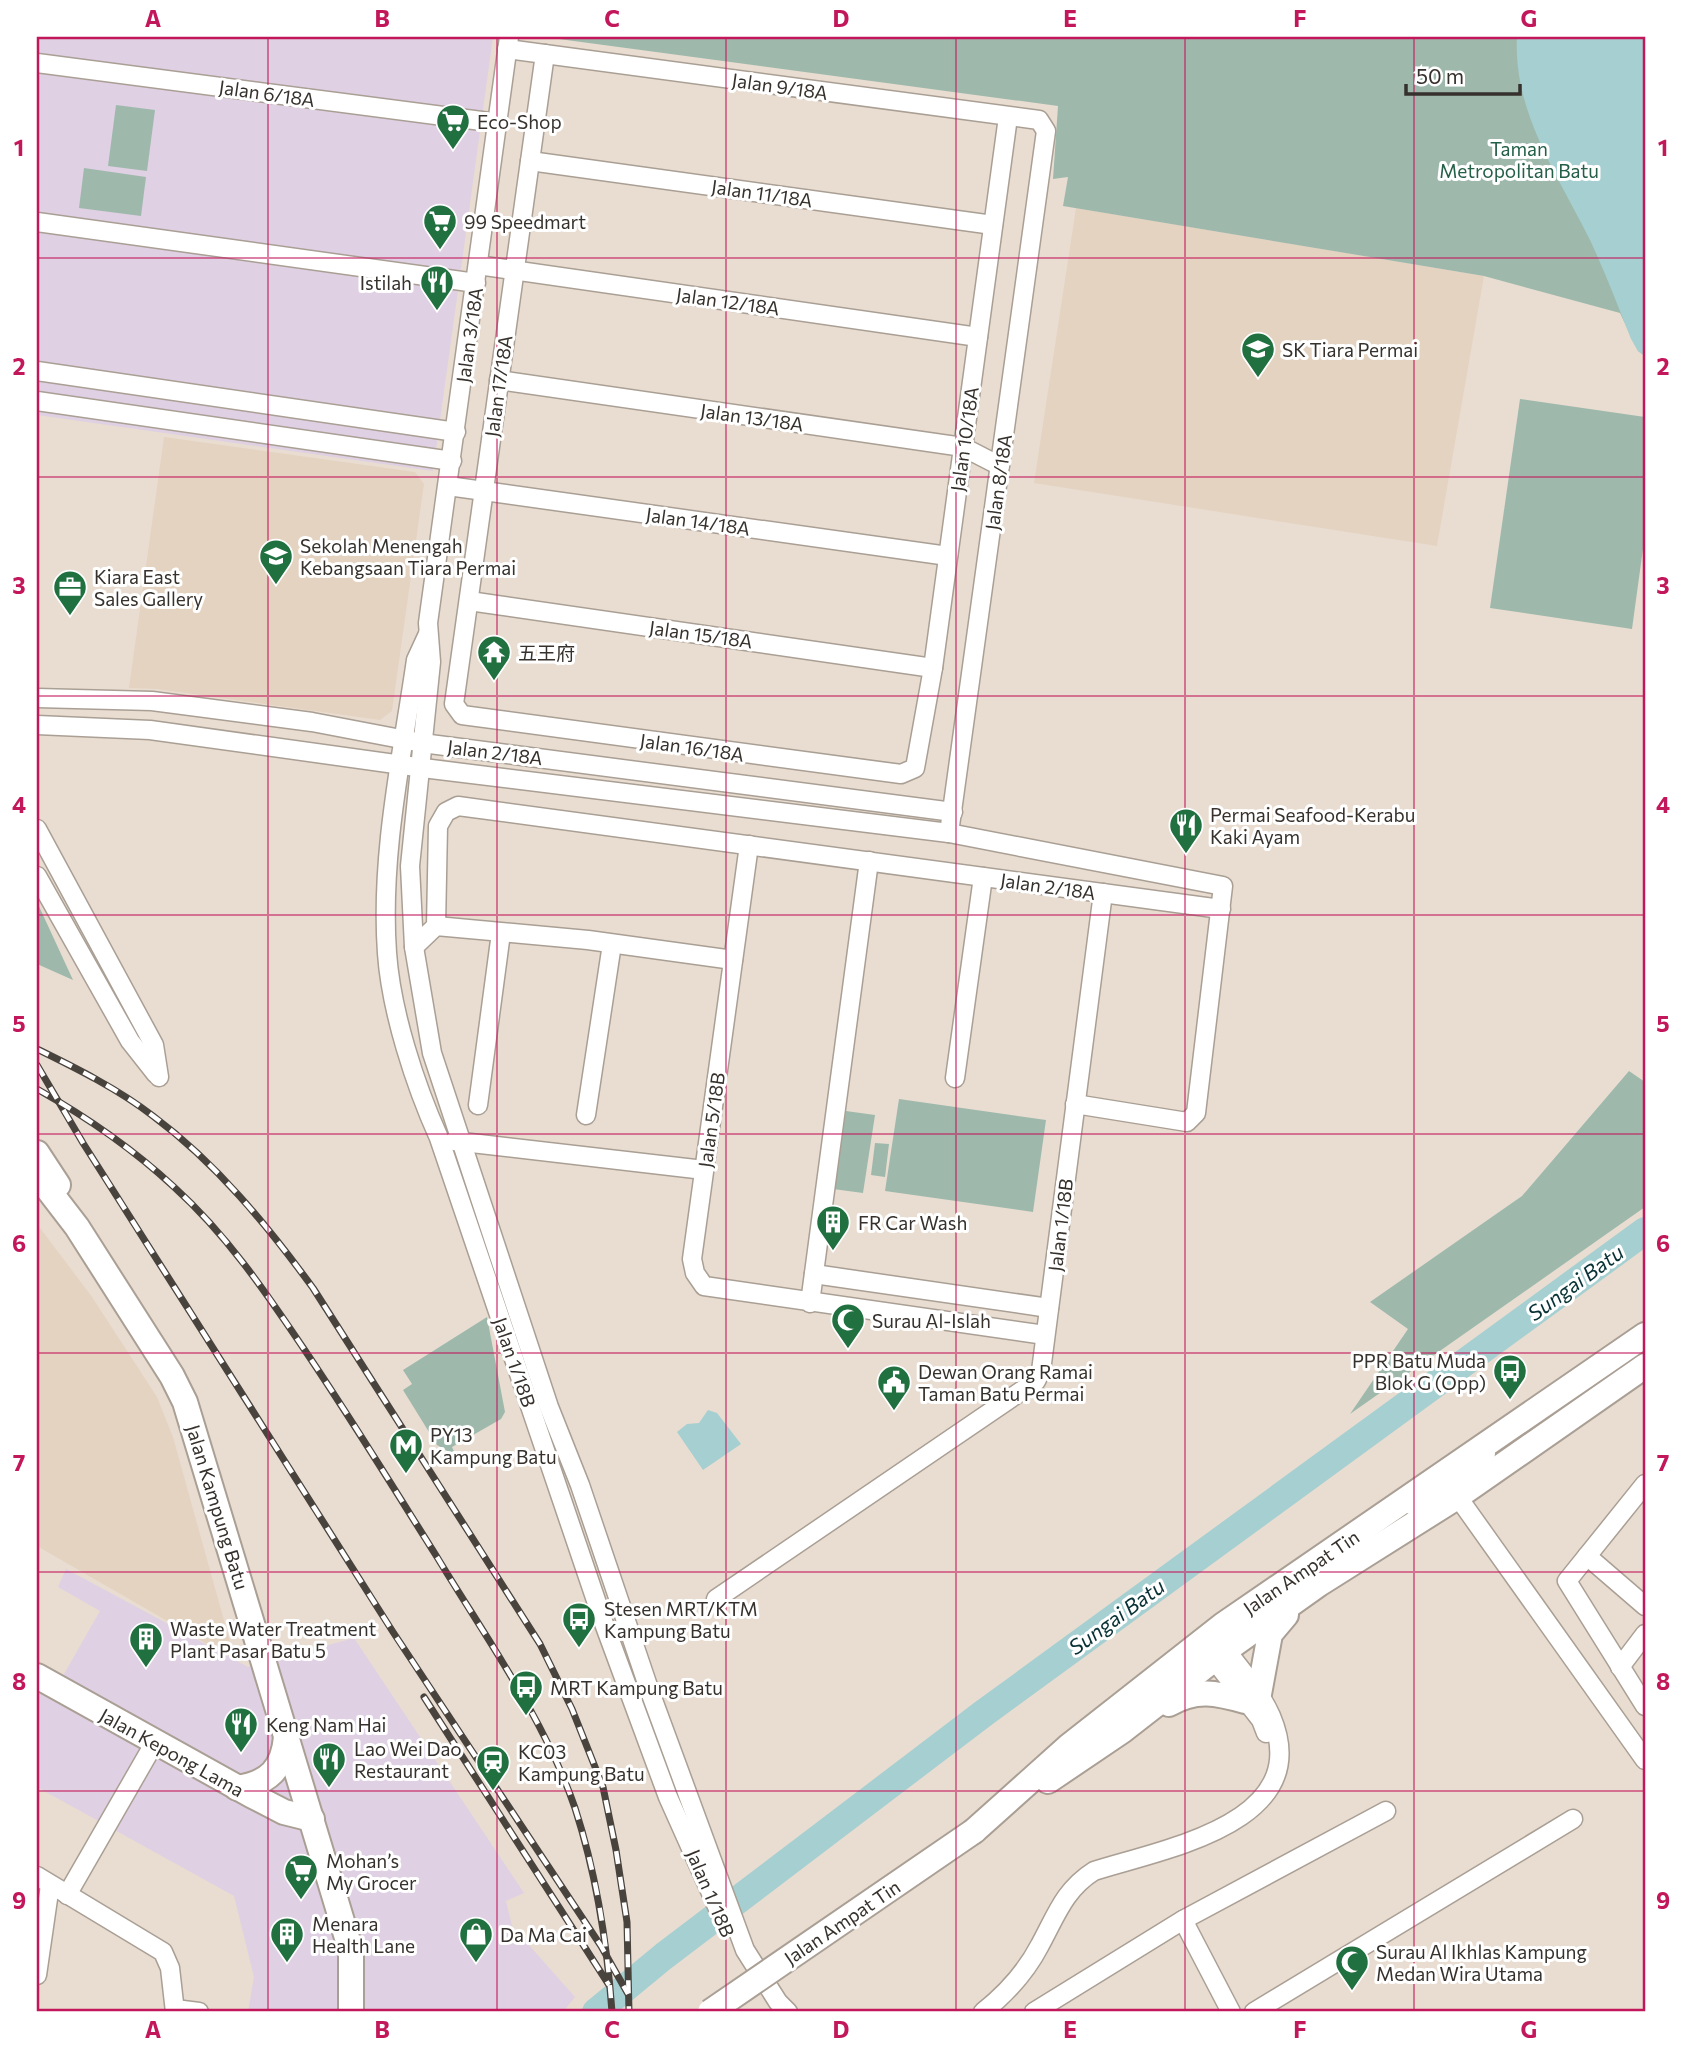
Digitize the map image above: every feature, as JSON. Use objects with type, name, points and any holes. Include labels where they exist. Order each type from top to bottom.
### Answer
[{"type":"street","name":"Jalan 9/18A","points":[[508,43],[545,54],[1039,120],[1046,131]]},
{"type":"street","name":"Jalan 3/18A","points":[[410,766],[431,662],[428,634],[508,43]]},
{"type":"street","name":"Jalan 17/18A","points":[[462,715],[454,704],[545,54]]},
{"type":"street","name":"Jalan 6/18A","points":[[37,63],[497,124]]},
{"type":"street","name":"Jalan 10/18A","points":[[917,761],[933,668],[1008,117]]},
{"type":"street","name":"Jalan 8/18A","points":[[949,834],[1046,131]]},
{"type":"street","name":"Jalan 11/18A","points":[[530,161],[993,225]]},
{"type":"street","name":"Jalan 12/18A","points":[[37,222],[477,274],[514,271],[978,337]]},
{"type":"street","points":[[37,371],[456,432]]},
{"type":"street","name":"Jalan 13/18A","points":[[499,380],[963,447],[1000,467]]},
{"type":"street","points":[[188,423],[192,394]]},
{"type":"street","points":[[37,401],[452,461]]},
{"type":"street","name":"Jalan 14/18A","points":[[448,486],[948,556]]},
{"type":"street","name":"Jalan 15/18A","points":[[468,601],[933,668]]},
{"type":"street","name":"Jalan 2/18A","points":[[37,698],[152,701],[312,722],[413,741],[953,811]]},
{"type":"street","name":"Jalan 16/18A","points":[[462,715],[901,774],[915,768],[917,761]]},
{"type":"street","name":"Jalan 2/18A","points":[[37,725],[150,730],[410,766],[949,834],[1220,885],[1224,890],[1221,909],[458,806],[446,812],[438,826],[436,926]]},
{"type":"street","name":"Jalan 1/18B","points":[[410,766],[411,909],[414,947],[432,1053],[549,1407],[580,1485],[618,1601],[683,1780],[706,1860],[741,1952],[774,2012]]},
{"type":"street","name":"Jalan 1/18B","points":[[410,766],[389,833],[387,955],[404,1035],[427,1112],[439,1138],[603,1620],[665,1789],[706,1860]]},
{"type":"street","points":[[37,829],[154,1045],[159,1077],[130,1041],[37,876]]},
{"type":"street","name":"Jalan 5/18B","points":[[749,845],[692,1259],[695,1273],[704,1286],[810,1303]]},
{"type":"street","points":[[869,861],[810,1303],[1045,1335]]},
{"type":"street","points":[[955,1078],[982,877]]},
{"type":"street","name":"Jalan 1/18B","points":[[716,1599],[1036,1381],[1041,1371],[1103,893]]},
{"type":"street","points":[[411,909],[436,926],[612,944],[733,960]]},
{"type":"street","points":[[1075,1104],[1187,1122],[1192,1119],[1196,1113],[1221,909]]},
{"type":"street","points":[[414,947],[436,926]]},
{"type":"street","points":[[478,1105],[501,933]]},
{"type":"street","points":[[586,1115],[612,944]]},
{"type":"street","points":[[111,1007],[128,998]]},
{"type":"street","points":[[439,1138],[461,1143],[704,1170]]},
{"type":"street","name":"Jalan Kampung Batu","points":[[37,1153],[62,1191],[77,1227]]},
{"type":"street","name":"Jalan Kampung Batu","points":[[37,1175],[77,1227],[172,1376],[185,1402],[351,1951],[351,2012]]},
{"type":"street","points":[[814,1275],[1049,1308]]},
{"type":"street","name":"Jalan Ampat Tin","points":[[974,1831],[1069,1746],[1213,1646],[1371,1524],[1645,1335]]},
{"type":"street","name":"Jalan Ampat Tin","points":[[710,2012],[1122,1731],[1213,1646],[1457,1497],[1645,1366]]},
{"type":"street","points":[[1457,1497],[1456,1484],[1514,1424]]},
{"type":"street","points":[[1645,1484],[1567,1581],[1645,1706]]},
{"type":"street","points":[[1371,1524],[1440,1493],[1451,1492],[1457,1497],[1645,1760]]},
{"type":"street","points":[[1587,1556],[1645,1606]]},
{"type":"street","points":[[968,2012],[996,1992],[1011,1974],[1054,1896],[1074,1873],[1090,1863],[1206,1827],[1252,1795],[1263,1778],[1269,1745],[1252,1698],[1266,1648],[1276,1624],[1341,1570]]},
{"type":"street","points":[[1620,1667],[1645,1634]]},
{"type":"street","points":[[984,2012],[1018,1979],[1040,1947],[1062,1901],[1079,1880],[1094,1871],[1210,1836],[1259,1801],[1272,1781],[1278,1743],[1270,1715],[1252,1698],[1213,1646]]},
{"type":"street","name":"Jalan Kepong Lama","points":[[37,1676],[237,1788],[284,1812],[312,1819]]},
{"type":"street","points":[[1122,1731],[1180,1697],[1195,1692],[1252,1698]]},
{"type":"street","points":[[237,1788],[252,1785],[275,1773],[281,1763],[286,1733]]},
{"type":"street","points":[[67,1895],[155,1742]]},
{"type":"street","points":[[665,1789],[683,1780]]},
{"type":"street","points":[[1034,2012],[1183,1920],[1386,1811]]},
{"type":"street","points":[[1254,2012],[1573,1819]]},
{"type":"street","points":[[37,1975],[43,1881],[163,1952],[170,1968],[175,2011],[199,2012]]},
{"type":"street","points":[[1183,1920],[1231,2012]]},
{"type":"street","name":"Jalan 1/18B","points":[[741,1952],[788,2012]]},
{"type":"shaded area","points":[[37,37],[493,37],[433,471],[37,415]]},
{"type":"shaded area","name":"SK Tiara Permai","points":[[1076,208],[1484,276],[1437,546],[1034,483]]},
{"type":"shaded area","name":"Sekolah Menengah Kebangsaan Tiara Permai","points":[[164,437],[415,472],[424,484],[392,711],[380,720],[157,689],[129,688]]},
{"type":"shaded area","points":[[37,1224],[92,1297],[157,1397],[173,1437],[235,1660],[37,1546]]},
{"type":"shaded area","points":[[66,1569],[248,1667],[354,1638],[524,1893],[506,1901],[512,1926],[575,1997],[563,2012],[248,2012],[254,1977],[234,1896],[37,1787],[37,1688],[52,1695],[100,1611],[58,1587]]},
{"type":"green space","name":"Taman Metropolitan Batu","points":[[544,37],[1645,37],[1645,356],[1638,351],[1620,313],[1484,276],[1063,206],[1068,177],[1053,179],[1058,106]]},
{"type":"green space","points":[[116,105],[155,110],[147,171],[108,166]]},
{"type":"green space","points":[[84,168],[146,177],[141,216],[79,208]]},
{"type":"green space","points":[[1520,399],[1645,417],[1645,534],[1632,629],[1490,608]]},
{"type":"green space","points":[[37,902],[73,980],[37,964]]},
{"type":"green space","points":[[1629,1071],[1645,1082],[1645,1207],[1350,1414],[1408,1329],[1370,1302],[1522,1196]]},
{"type":"green space","points":[[899,1099],[1046,1120],[1033,1212],[885,1191]]},
{"type":"green space","points":[[846,1111],[875,1115],[863,1193],[833,1189]]},
{"type":"green space","points":[[875,1143],[889,1144],[885,1177],[871,1175]]},
{"type":"green space","points":[[487,1317],[505,1412],[501,1419],[452,1447],[456,1456],[437,1445],[403,1390],[412,1384],[403,1370]]},
{"type":"water","points":[[1517,37],[1645,37],[1645,356],[1638,351],[1631,339],[1590,240],[1540,142],[1522,91]]},
{"type":"water","points":[[708,1410],[717,1413],[741,1444],[703,1470],[677,1432],[687,1424],[699,1423]]},
{"type":"waterway","name":"Sungai Batu","points":[[596,2012],[664,1956],[984,1713],[1645,1231]]},
{"type":"railway","points":[[37,1049],[82,1071],[140,1106],[198,1154],[259,1218],[313,1288],[540,1644],[572,1709],[603,1787],[627,1922],[629,2012]]},
{"type":"railway","points":[[37,1065],[83,1143],[393,1632],[601,1946],[628,1994]]},
{"type":"railway","points":[[37,1089],[73,1110],[142,1159],[193,1205],[228,1244],[321,1375],[494,1648],[531,1710],[575,1808],[600,1909],[612,2012]]},
{"type":"railway","points":[[424,1697],[609,1985]]},
{"type":"place","name":"Eco-Shop","points":[[453,151]]},
{"type":"place","name":"99 Speedmart","points":[[440,251]]},
{"type":"place","name":"Istilah","points":[[437,312]]},
{"type":"place","name":"SK Tiara Permai","points":[[1258,379]]},
{"type":"place","name":"Sekolah Menengah Kebangsaan Tiara Permai","points":[[276,586]]},
{"type":"place","name":"Kiara East Sales Gallery","points":[[70,617]]},
{"type":"place","name":"五王府","points":[[494,682]]},
{"type":"place","name":"Permai Seafood-Kerabu Kaki Ayam","points":[[1186,855]]},
{"type":"place","name":"FR Car Wash","points":[[833,1252]]},
{"type":"place","name":"Surau Al-Islah","points":[[848,1350]]},
{"type":"place","name":"PPR Batu Muda Blok G (Opp)","points":[[1510,1401]]},
{"type":"place","name":"Dewan Orang Ramai Taman Batu Permai","points":[[894,1412]]},
{"type":"place","name":"PY13 Kampung Batu","points":[[406,1475]]},
{"type":"place","name":"Stesen MRT/KTM Kampung Batu","points":[[579,1649]]},
{"type":"place","name":"Waste Water Treatment Plant Pasar Batu 5","points":[[146,1669]]},
{"type":"place","name":"MRT Kampung Batu","points":[[526,1717]]},
{"type":"place","name":"Keng Nam Hai","points":[[241,1754]]},
{"type":"place","name":"Lao Wei Dao Restaurant","points":[[329,1789]]},
{"type":"place","name":"KC03 Kampung Batu","points":[[493,1792]]},
{"type":"place","name":"Mohan’s My Grocer","points":[[301,1901]]},
{"type":"place","name":"Menara Health Lane","points":[[287,1964]]},
{"type":"place","name":"Da Ma Cai","points":[[476,1964]]},
{"type":"place","name":"Surau Al Ikhlas Kampung Medan Wira Utama","points":[[1352,1992]]}]
